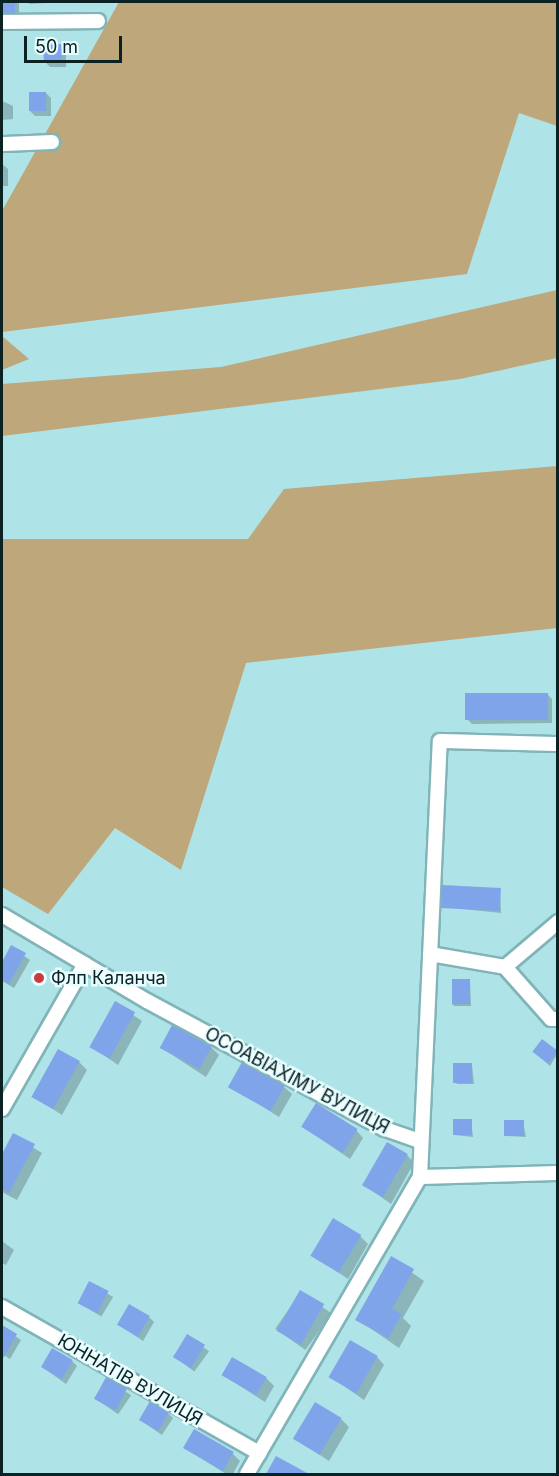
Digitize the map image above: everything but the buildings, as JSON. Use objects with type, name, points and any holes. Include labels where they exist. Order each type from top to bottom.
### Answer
[{"type":"street","points":[[2,22],[98,21]]},
{"type":"street","points":[[2,144],[52,142]]},
{"type":"street","points":[[247,1474],[420,1176],[440,741],[558,744]]},
{"type":"street","name":"ОСОАВІАХІМУ ВУЛИЦЯ","points":[[2,915],[85,964],[385,1129],[420,1141]]},
{"type":"street","points":[[505,967],[558,922]]},
{"type":"street","points":[[430,954],[505,967],[551,1018],[558,1019]]},
{"type":"street","points":[[4,1100],[85,964]]},
{"type":"street","points":[[420,1176],[558,1173]]},
{"type":"street","name":"ЮННАТІВ ВУЛИЦЯ","points":[[2,1306],[259,1453]]},
{"type":"shaded area","points":[[119,2],[557,2],[557,126],[519,113],[467,274],[2,332],[2,211]]},
{"type":"shaded area","points":[[557,290],[557,358],[460,379],[2,436],[2,384],[221,367]]},
{"type":"shaded area","points":[[2,336],[29,359],[2,370]]},
{"type":"shaded area","points":[[557,466],[557,628],[246,663],[181,870],[115,828],[48,914],[2,887],[2,539],[248,539],[284,489]]},
{"type":"place","name":"Флп Каланча","points":[[39,978]]}]
